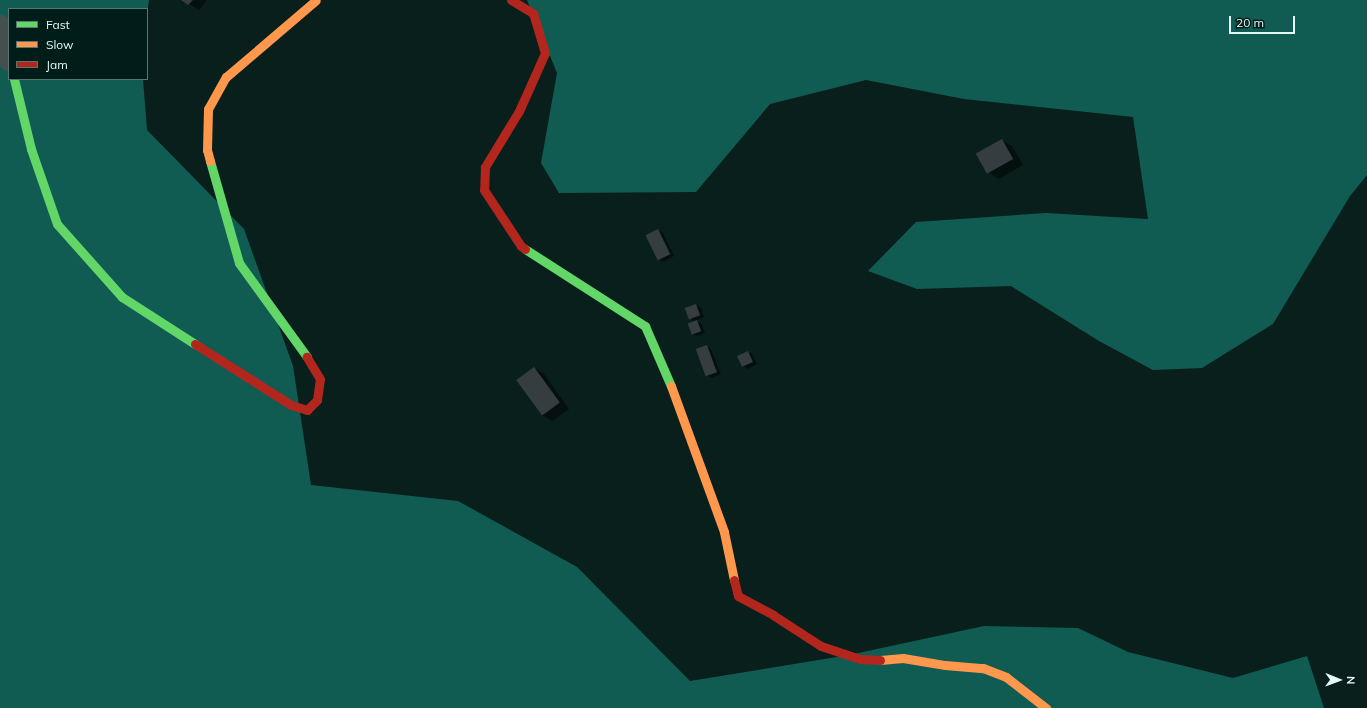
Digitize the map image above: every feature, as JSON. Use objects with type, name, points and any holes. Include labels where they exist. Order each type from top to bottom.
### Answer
[{"type":"street","points":[[14,80],[31,149],[57,224],[122,297],[291,406],[308,410],[317,400],[320,379],[308,359],[239,262],[207,150],[208,109],[226,76],[316,0]]},
{"type":"street","points":[[511,0],[533,13],[545,53],[519,111],[485,167],[484,190],[521,246],[645,326],[678,402],[724,532],[738,596],[773,615],[821,646],[860,659],[887,660],[904,658],[946,665],[983,668],[1006,677],[1046,708]]},
{"type":"street","points":[[0,25],[8,56]]},
{"type":"green space","points":[[0,0],[149,0],[148,8],[8,8],[8,80],[143,80],[147,130],[244,229],[293,366],[311,485],[458,501],[577,567],[690,681],[849,655],[984,626],[1078,628],[1128,652],[1233,678],[1307,656],[1324,708],[0,708]]},
{"type":"green space","points":[[527,0],[1367,0],[1367,175],[1350,196],[1273,324],[1202,368],[1153,370],[1099,341],[1011,286],[917,289],[868,271],[916,222],[1046,213],[1148,219],[1133,117],[964,99],[866,80],[770,104],[696,192],[559,193],[541,163],[557,73]]},
{"type":"building","points":[[181,0],[193,0],[188,5]]},
{"type":"building","points":[[1002,139],[1013,159],[987,174],[976,154]]},
{"type":"building","points":[[658,229],[670,254],[658,260],[645,235]]},
{"type":"building","points":[[696,304],[700,315],[689,319],[685,308]]},
{"type":"building","points":[[697,320],[701,331],[692,335],[688,323]]},
{"type":"building","points":[[707,345],[717,372],[706,376],[696,349]]},
{"type":"building","points":[[748,351],[753,362],[742,367],[737,356]]},
{"type":"building","points":[[534,367],[560,403],[542,416],[516,380]]},
{"type":"traffic: fast","points":[[14,80],[31,149],[57,224],[122,297],[195,344]]},
{"type":"traffic: fast","points":[[210,161],[239,263],[307,357]]},
{"type":"traffic: fast","points":[[525,249],[645,326],[671,386]]},
{"type":"traffic: slow","points":[[210,161],[207,150],[208,109],[226,77],[316,0]]},
{"type":"traffic: slow","points":[[671,386],[724,532],[734,580]]},
{"type":"traffic: slow","points":[[880,660],[903,658],[945,665],[983,668],[1006,677],[1046,708]]},
{"type":"traffic: jam","points":[[511,0],[533,13],[545,53],[519,111],[485,167],[484,190],[521,246],[525,249]]},
{"type":"traffic: jam","points":[[195,344],[291,405],[307,410],[317,400],[320,379],[307,357]]},
{"type":"traffic: jam","points":[[734,580],[738,596],[773,615],[821,646],[860,659],[880,660]]}]
